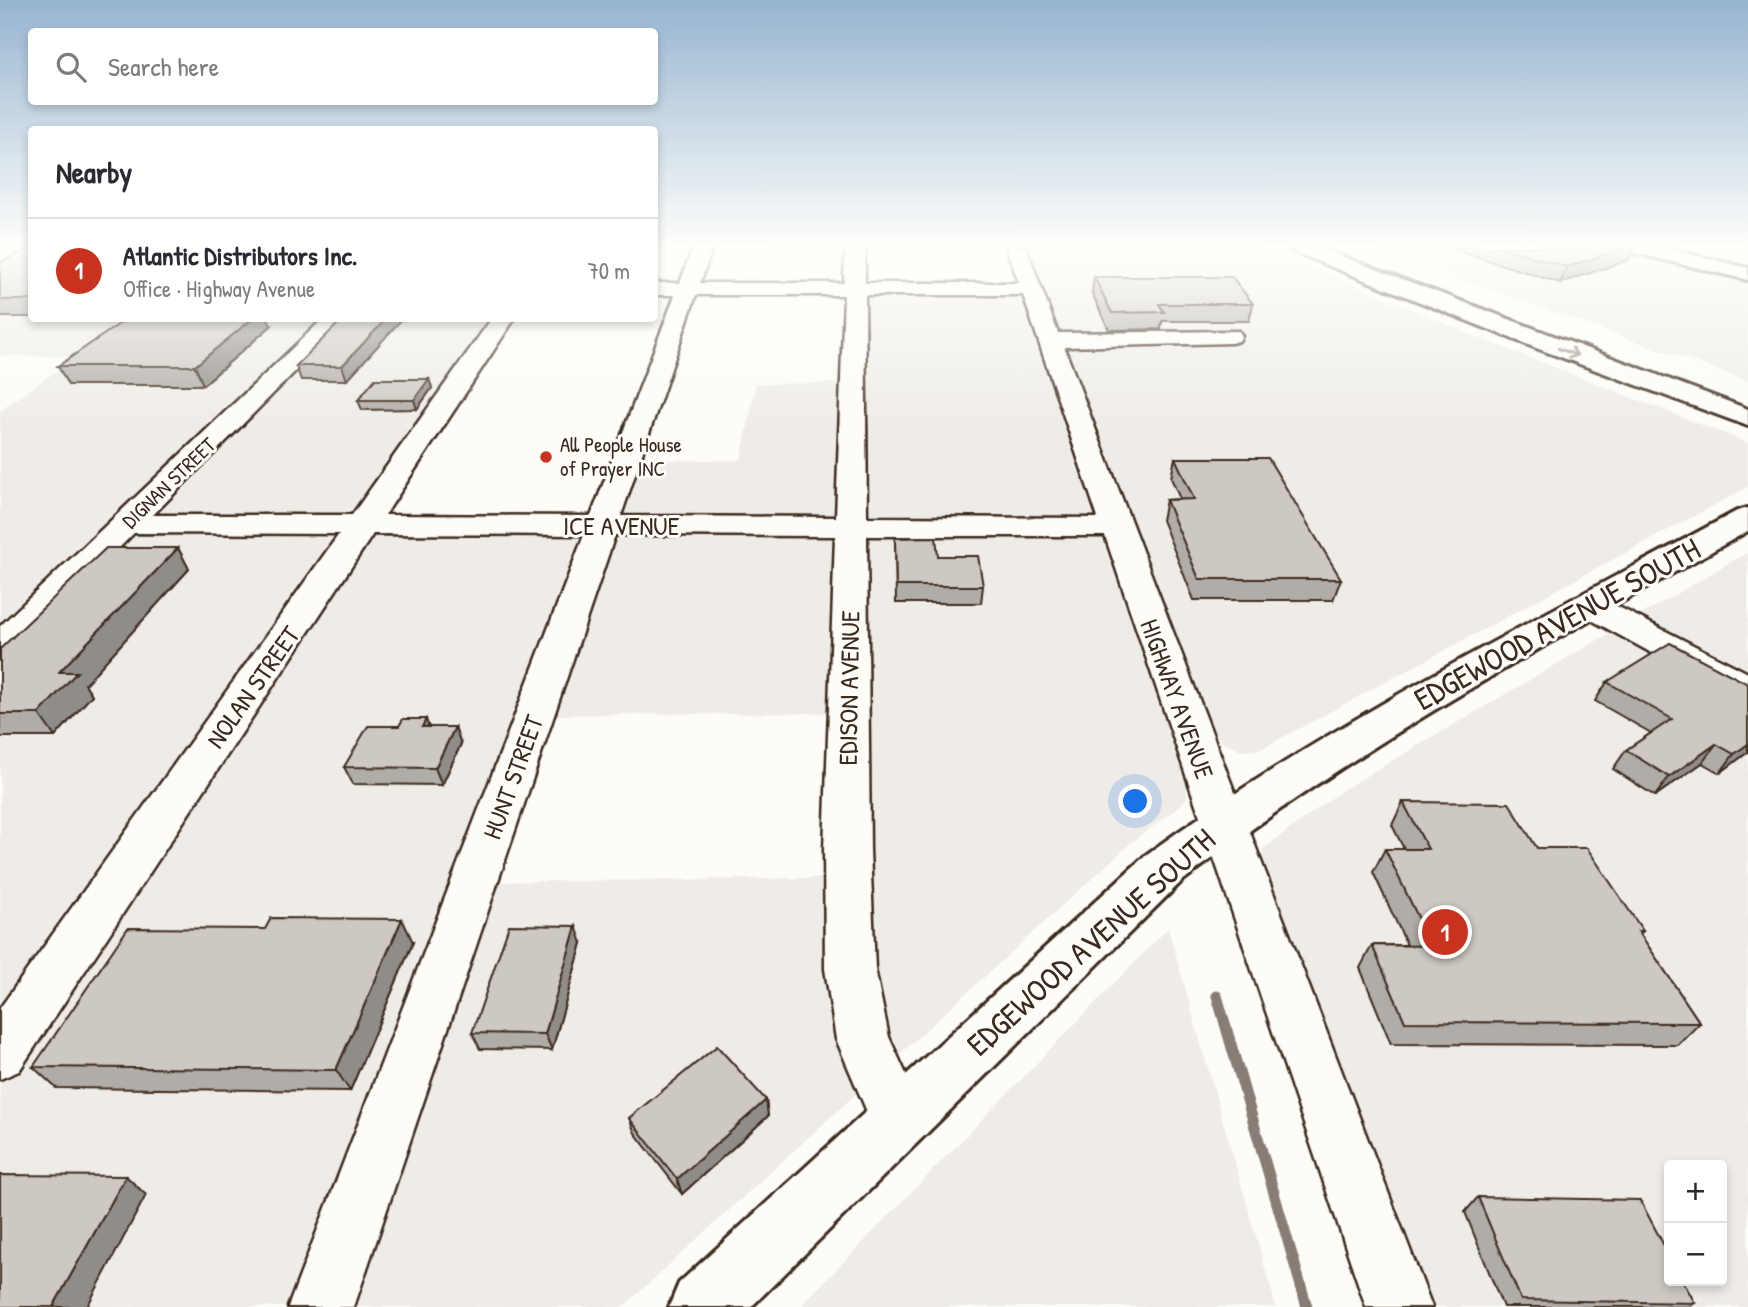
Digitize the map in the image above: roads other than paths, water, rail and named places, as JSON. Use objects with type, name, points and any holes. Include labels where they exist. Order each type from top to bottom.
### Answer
[{"type":"main road","points":[[1455,308],[1748,418]]},
{"type":"main road","points":[[1517,308],[1542,317]]},
{"type":"main road","name":"EDGEWOOD AVENUE SOUTH","points":[[703,1307],[1164,868],[1222,822],[1336,746],[1587,604],[1748,518]]},
{"type":"street","name":"HUNT STREET","points":[[321,1307],[603,526],[666,308]]},
{"type":"street","name":"EDISON AVENUE","points":[[855,308],[850,528],[850,969],[863,1039],[899,1120]]},
{"type":"street","name":"HIGHWAY AVENUE","points":[[1037,308],[1399,1307]]},
{"type":"street","name":"DIGNAN STREET","points":[[0,646],[333,322]]},
{"type":"street","name":"NOLAN STREET","points":[[0,1053],[365,525],[501,322]]},
{"type":"street","points":[[1048,340],[1231,336]]},
{"type":"street","name":"ICE AVENUE","points":[[127,524],[1115,527]]},
{"type":"street","points":[[1587,604],[1748,689]]},
{"type":"waterway","points":[[1217,996],[1307,1307]]},
{"type":"place","name":"All People House of Prayer INC","points":[[546,457]]},
{"type":"place","name":"Atlantic Distributors Inc.","points":[[1445,932]]}]
